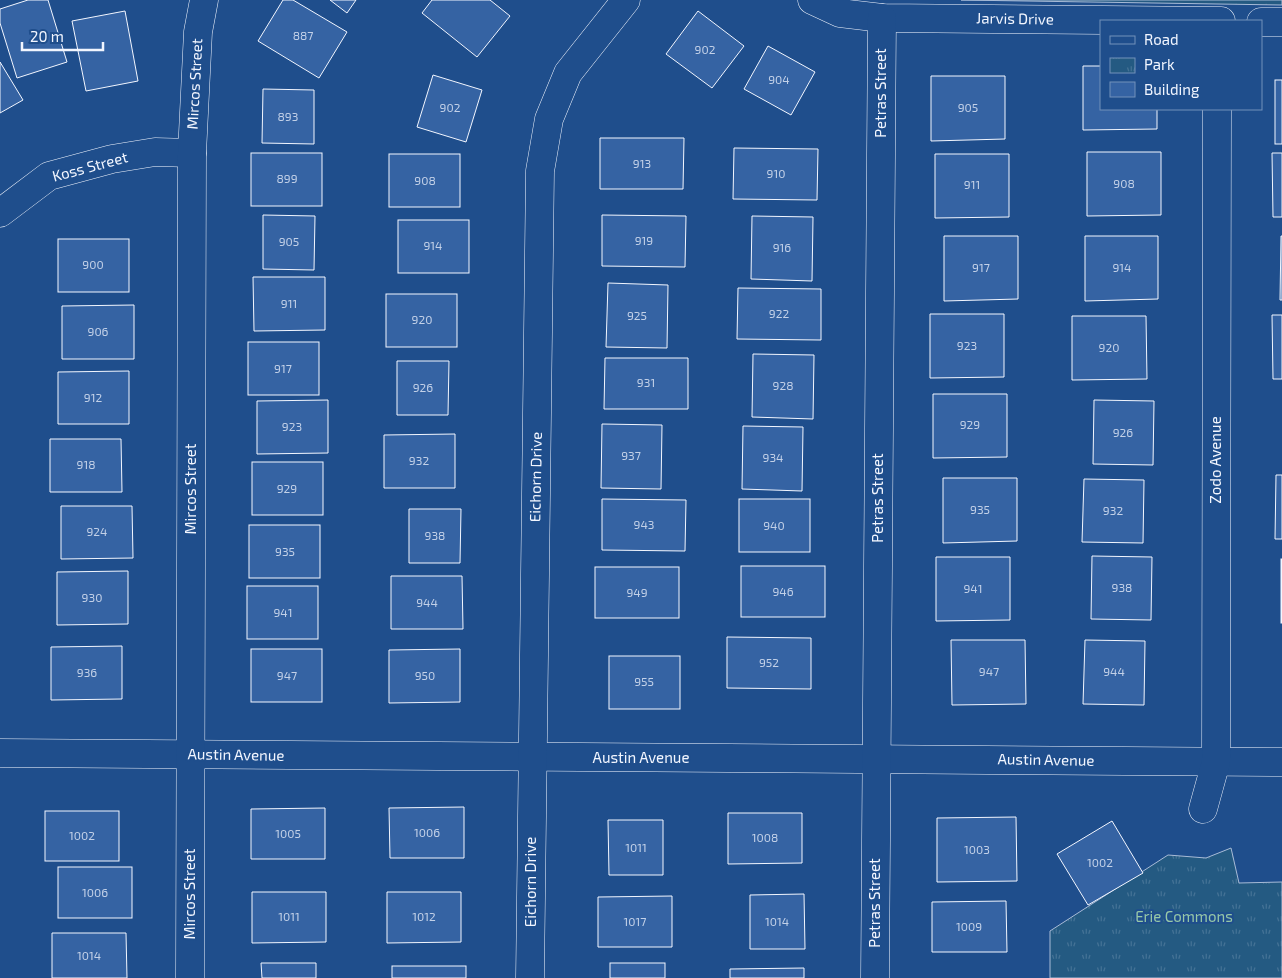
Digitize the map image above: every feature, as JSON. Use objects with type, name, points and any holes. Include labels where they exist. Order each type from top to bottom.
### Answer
[{"type":"street","name":"Mircos Street","points":[[190,978],[192,153],[198,32],[204,0]]},
{"type":"street","name":"Eichorn Drive","points":[[530,978],[540,171],[549,119],[568,74],[626,0]]},
{"type":"street","name":"Jarvis Drive","points":[[812,0],[840,13],[882,18],[1106,20]]},
{"type":"street","name":"Petras Street","points":[[875,978],[882,18]]},
{"type":"street","points":[[1262,22],[1282,22]]},
{"type":"street","name":"Zodo Avenue","points":[[1203,809],[1216,762],[1217,110]]},
{"type":"street","name":"Koss Street","points":[[0,213],[49,176],[112,159],[155,152],[192,153]]},
{"type":"street","name":"Austin Avenue","points":[[0,753],[1282,762]]},
{"type":"green space","points":[[961,0],[1282,0],[1282,5]]},
{"type":"green space","name":"Erie Commons","points":[[1231,848],[1239,883],[1282,882],[1282,978],[1050,978],[1050,931],[1168,855],[1206,858]]},
{"type":"building","points":[[28,0],[48,0],[67,62],[17,78],[0,23],[0,9]]},
{"type":"building","points":[[283,0],[293,0],[347,32],[319,78],[258,41]]},
{"type":"building","points":[[330,0],[356,0],[347,13]]},
{"type":"building","points":[[432,0],[490,0],[510,16],[477,57],[422,13]]},
{"type":"building","points":[[125,11],[138,81],[86,91],[72,21]]},
{"type":"building","points":[[698,11],[744,46],[712,88],[666,54]]},
{"type":"building","points":[[768,46],[815,72],[791,115],[744,89]]},
{"type":"building","points":[[0,62],[23,100],[0,113]]},
{"type":"building","points":[[1083,66],[1100,66],[1100,110],[1157,110],[1157,129],[1083,130]]},
{"type":"building","points":[[433,75],[482,90],[466,142],[417,127]]},
{"type":"building","points":[[931,76],[1005,76],[1005,139],[931,141]]},
{"type":"building","points":[[1275,80],[1282,80],[1282,144],[1275,144]]},
{"type":"building","points":[[263,89],[314,90],[314,144],[262,143]]},
{"type":"building","points":[[600,138],[684,138],[683,189],[600,189]]},
{"type":"building","points":[[734,148],[818,149],[817,200],[733,199]]},
{"type":"building","points":[[1087,152],[1161,152],[1161,215],[1087,216]]},
{"type":"building","points":[[251,153],[322,153],[322,206],[251,206]]},
{"type":"building","points":[[1272,153],[1282,153],[1282,217],[1273,217]]},
{"type":"building","points":[[389,154],[460,154],[460,207],[389,207]]},
{"type":"building","points":[[935,154],[1009,154],[1009,217],[935,218]]},
{"type":"building","points":[[263,215],[315,216],[314,270],[263,269]]},
{"type":"building","points":[[602,215],[686,216],[685,267],[602,266]]},
{"type":"building","points":[[752,216],[813,217],[812,281],[751,279]]},
{"type":"building","points":[[398,220],[469,220],[469,273],[398,273]]},
{"type":"building","points":[[944,236],[1018,236],[1018,299],[944,301]]},
{"type":"building","points":[[1085,236],[1158,236],[1158,299],[1085,301]]},
{"type":"building","points":[[1281,236],[1282,300],[1280,300]]},
{"type":"building","points":[[58,239],[129,239],[129,292],[58,292]]},
{"type":"building","points":[[253,277],[325,277],[325,330],[254,331]]},
{"type":"building","points":[[608,283],[668,285],[667,348],[606,347]]},
{"type":"building","points":[[738,288],[821,289],[821,340],[737,339]]},
{"type":"building","points":[[386,294],[457,294],[457,347],[386,347]]},
{"type":"building","points":[[134,305],[134,359],[62,359],[62,306]]},
{"type":"building","points":[[930,314],[1004,314],[1004,377],[930,378]]},
{"type":"building","points":[[1272,315],[1282,315],[1282,379],[1273,379]]},
{"type":"building","points":[[1072,316],[1146,316],[1147,379],[1072,380]]},
{"type":"building","points":[[248,342],[319,342],[319,395],[248,395]]},
{"type":"building","points":[[753,354],[814,355],[813,419],[752,417]]},
{"type":"building","points":[[605,358],[688,358],[688,409],[604,409]]},
{"type":"building","points":[[397,361],[449,361],[448,415],[397,415]]},
{"type":"building","points":[[129,371],[129,424],[58,424],[58,372]]},
{"type":"building","points":[[933,394],[1007,394],[1007,457],[933,458]]},
{"type":"building","points":[[328,400],[328,453],[257,454],[257,401]]},
{"type":"building","points":[[1094,400],[1154,401],[1153,465],[1093,464]]},
{"type":"building","points":[[602,424],[662,425],[661,489],[601,488]]},
{"type":"building","points":[[743,426],[803,427],[802,491],[742,489]]},
{"type":"building","points":[[455,434],[455,488],[384,488],[384,435]]},
{"type":"building","points":[[50,439],[121,439],[122,492],[50,492]]},
{"type":"building","points":[[252,462],[323,462],[323,515],[252,515]]},
{"type":"building","points":[[1276,475],[1282,475],[1282,539],[1275,539]]},
{"type":"building","points":[[943,478],[1017,478],[1017,541],[943,543]]},
{"type":"building","points":[[1084,479],[1144,480],[1143,543],[1082,542]]},
{"type":"building","points":[[602,499],[686,500],[685,551],[602,550]]},
{"type":"building","points":[[739,499],[810,499],[810,552],[739,552]]},
{"type":"building","points":[[61,506],[132,506],[133,558],[61,559]]},
{"type":"building","points":[[409,509],[461,509],[460,563],[409,563]]},
{"type":"building","points":[[249,525],[320,525],[320,578],[249,578]]},
{"type":"building","points":[[1092,556],[1152,557],[1151,620],[1091,619]]},
{"type":"building","points":[[936,557],[1010,557],[1010,620],[936,621]]},
{"type":"building","points":[[1282,559],[1282,623],[1281,623]]},
{"type":"building","points":[[741,566],[825,566],[825,617],[741,617]]},
{"type":"building","points":[[595,567],[679,567],[679,618],[595,618]]},
{"type":"building","points":[[128,571],[128,624],[57,625],[57,572]]},
{"type":"building","points":[[391,576],[462,576],[463,629],[391,629]]},
{"type":"building","points":[[247,586],[318,586],[318,639],[247,639]]},
{"type":"building","points":[[727,637],[811,638],[811,689],[727,688]]},
{"type":"building","points":[[951,640],[1025,640],[1026,704],[952,705]]},
{"type":"building","points":[[1085,640],[1145,641],[1144,705],[1083,704]]},
{"type":"building","points":[[122,646],[122,699],[51,700],[51,647]]},
{"type":"building","points":[[251,649],[322,649],[322,702],[251,702]]},
{"type":"building","points":[[460,649],[460,702],[389,703],[389,650]]},
{"type":"building","points":[[609,656],[680,656],[680,709],[609,709]]},
{"type":"building","points":[[464,807],[464,858],[390,858],[389,808]]},
{"type":"building","points":[[325,808],[325,859],[251,859],[251,809]]},
{"type":"building","points":[[45,811],[119,811],[119,861],[45,861]]},
{"type":"building","points":[[728,813],[802,813],[802,863],[728,864]]},
{"type":"building","points":[[1016,817],[1017,881],[937,882],[937,818]]},
{"type":"building","points":[[608,820],[663,820],[663,875],[609,875]]},
{"type":"building","points":[[1112,821],[1143,873],[1088,905],[1057,854]]},
{"type":"building","points":[[58,867],[132,867],[132,918],[58,918]]},
{"type":"building","points":[[252,892],[326,892],[326,942],[252,943]]},
{"type":"building","points":[[387,892],[461,892],[461,942],[387,943]]},
{"type":"building","points":[[804,894],[805,949],[750,949],[750,895]]},
{"type":"building","points":[[672,896],[672,947],[598,947],[598,897]]},
{"type":"building","points":[[1006,901],[1007,952],[932,952],[932,902]]},
{"type":"building","points":[[52,933],[126,933],[127,978],[52,978]]},
{"type":"building","points":[[261,963],[316,963],[316,978],[262,978]]},
{"type":"building","points":[[610,963],[665,963],[665,978],[610,978]]},
{"type":"building","points":[[392,966],[466,966],[466,978],[392,978]]},
{"type":"building","points":[[804,968],[804,978],[730,978],[730,969]]}]
